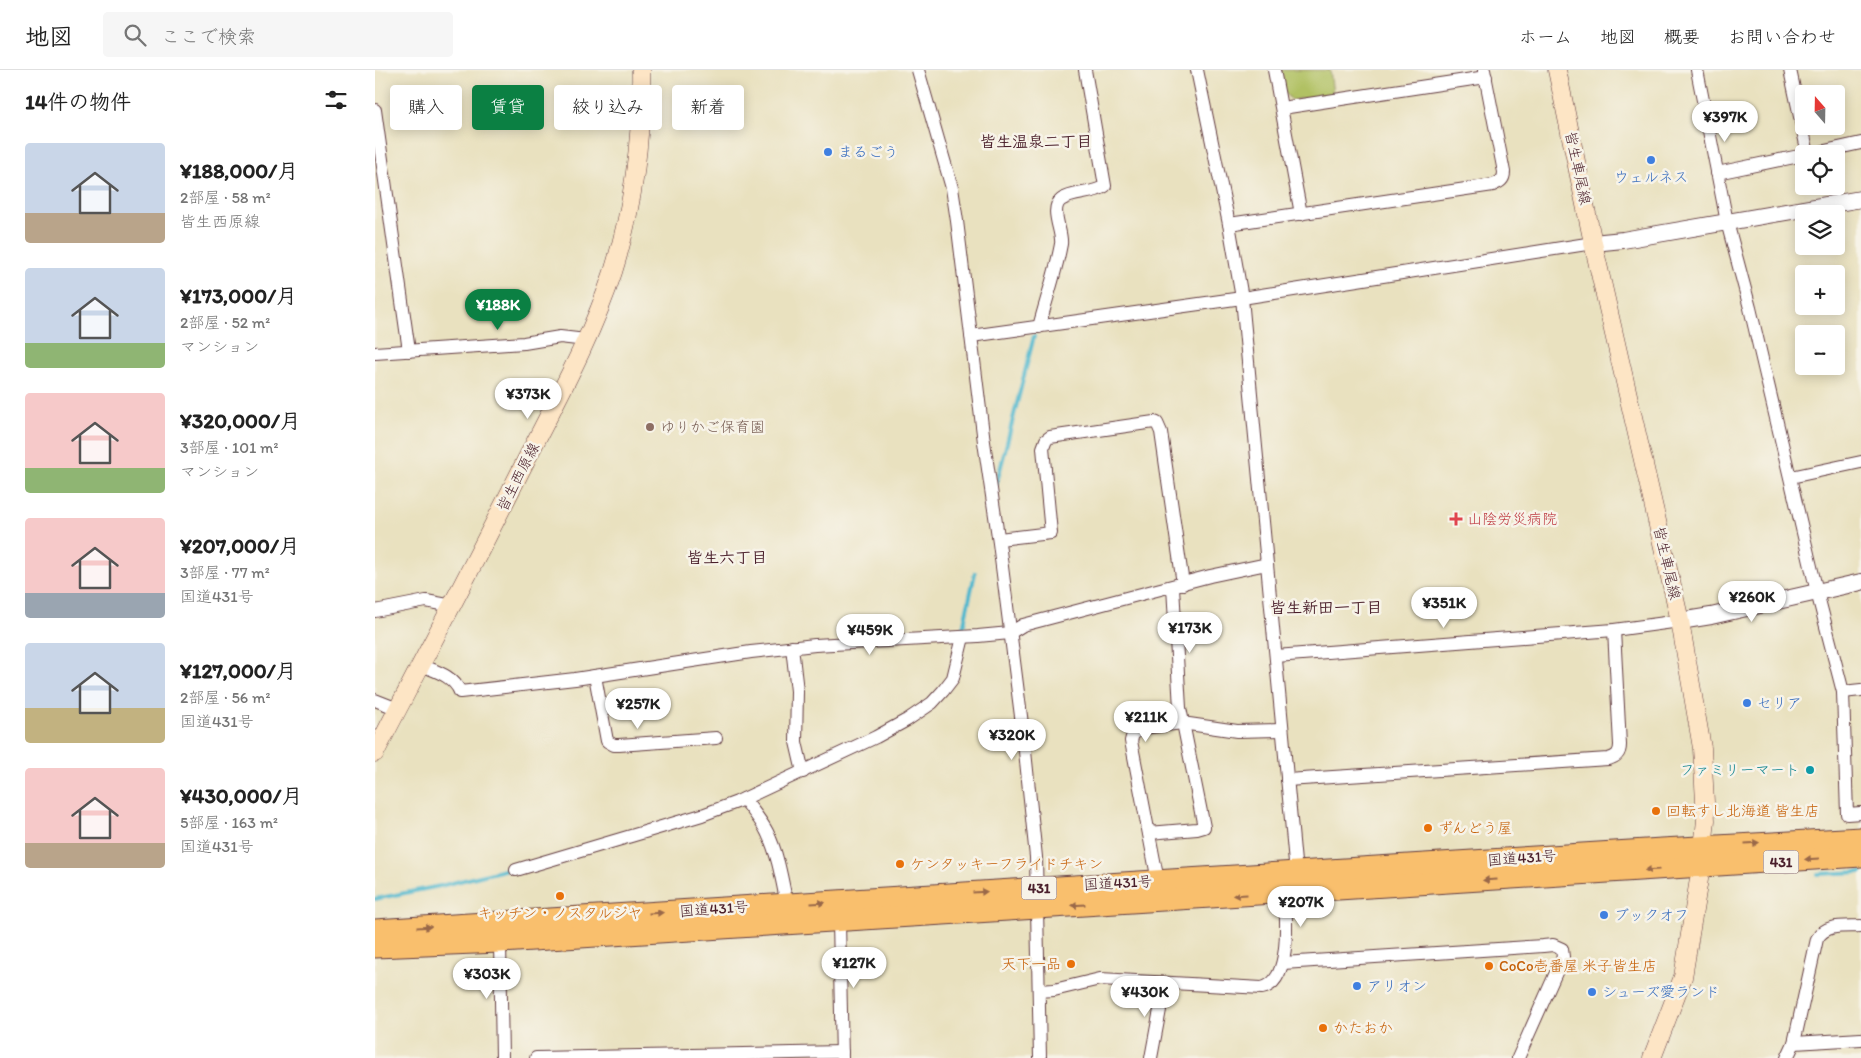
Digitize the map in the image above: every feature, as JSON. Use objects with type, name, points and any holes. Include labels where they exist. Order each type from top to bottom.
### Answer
[{"type":"highway","name":"国道431号","points":[[375,930],[787,905],[1285,893],[1702,857],[1861,838]]},
{"type":"highway","name":"国道431号","points":[[375,947],[500,942],[839,922],[1158,881],[1296,873],[1702,857],[1861,856]]},
{"type":"main road","name":"皆生西原線","points":[[375,753],[453,606],[586,340],[613,272],[625,225],[638,143],[641,70]]},
{"type":"main road","name":"皆生車尾線","points":[[1557,70],[1593,243],[1680,621],[1702,748],[1706,820],[1683,977],[1652,1058]]},
{"type":"street","points":[[918,70],[953,192],[983,442],[999,539],[1036,857],[1040,1058]]},
{"type":"street","points":[[1039,326],[1062,242],[1057,205],[1061,200],[1095,191],[1105,186],[1085,70]]},
{"type":"street","points":[[1197,70],[1229,224],[1241,298],[1296,873]]},
{"type":"street","points":[[1274,70],[1283,108],[1301,214]]},
{"type":"street","points":[[1697,70],[1727,222],[1843,692],[1847,814],[1861,814]]},
{"type":"street","points":[[1790,70],[1807,145]]},
{"type":"street","points":[[1229,224],[1493,185],[1503,179],[1504,172],[1485,74],[1283,108]]},
{"type":"street","points":[[375,110],[379,158],[409,351]]},
{"type":"street","points":[[1845,146],[1861,143]]},
{"type":"street","points":[[1717,174],[1795,157]]},
{"type":"street","points":[[971,336],[1241,298],[1727,222],[1861,199]]},
{"type":"street","points":[[375,354],[524,343],[560,337],[586,340]]},
{"type":"street","points":[[999,539],[1051,533],[1043,448],[1046,440],[1055,436],[1157,423],[1161,432],[1178,585],[1176,660],[1182,723],[1204,827],[1197,830],[1149,833]]},
{"type":"street","points":[[1791,477],[1861,462]]},
{"type":"street","points":[[421,665],[449,678],[458,686],[460,692],[595,676],[792,647],[1010,633],[1023,625],[1210,576],[1267,564]]},
{"type":"street","points":[[1276,656],[1614,630],[1711,616],[1861,582]]},
{"type":"street","points":[[375,611],[426,601],[453,606]]},
{"type":"street","points":[[1287,780],[1608,759],[1615,757],[1620,750],[1620,745],[1614,630]]},
{"type":"street","points":[[516,870],[702,815],[744,799],[877,736],[907,720],[932,703],[953,678],[963,637]]},
{"type":"street","points":[[792,647],[797,691],[797,742],[803,772]]},
{"type":"street","points":[[595,676],[607,741],[610,743],[619,745],[716,738]]},
{"type":"street","points":[[1843,692],[1861,690]]},
{"type":"street","points":[[375,700],[398,708]]},
{"type":"street","points":[[1158,881],[1131,737],[1136,731],[1143,728],[1182,723],[1237,731],[1281,730]]},
{"type":"street","points":[[744,799],[767,831],[781,876],[787,905]]},
{"type":"street","points":[[1039,991],[1054,990],[1100,979],[1268,987],[1273,982],[1283,963],[1287,928],[1285,893]]},
{"type":"street","points":[[536,1058],[842,1055],[839,922]]},
{"type":"street","points":[[1787,1058],[1794,1043],[1819,935],[1828,928],[1861,926]]},
{"type":"street","points":[[500,942],[502,1058]]},
{"type":"street","points":[[1283,963],[1543,946],[1559,947],[1562,949],[1563,957],[1518,1058]]},
{"type":"street","points":[[1151,1058],[1165,983]]},
{"type":"street","points":[[1794,1043],[1861,1039]]},
{"type":"green space","points":[[1280,70],[1330,70],[1333,94],[1292,100],[1285,94]]},
{"type":"waterway","points":[[996,486],[1034,336]]},
{"type":"waterway","points":[[963,628],[975,573]]},
{"type":"waterway","points":[[375,899],[440,886],[508,869]]},
{"type":"waterway","points":[[1818,874],[1861,872]]},
{"type":"place","name":"まるごう","points":[[828,152]]},
{"type":"place","name":"ウェルネス","points":[[1651,160]]},
{"type":"place","name":"ゆりかご保育園","points":[[650,427]]},
{"type":"place","name":"山陰労災病院","points":[[1456,519]]},
{"type":"place","name":"セリア","points":[[1747,703]]},
{"type":"place","name":"ファミリーマート","points":[[1810,770]]},
{"type":"place","name":"回転すし北海道 皆生店","points":[[1656,811]]},
{"type":"place","name":"ずんどう屋","points":[[1428,828]]},
{"type":"place","name":"ケンタッキーフライドチキン","points":[[900,864]]},
{"type":"place","name":"キッチン・ノスタルジヤ","points":[[560,896]]},
{"type":"place","name":"ブックオフ","points":[[1604,915]]},
{"type":"place","name":"天下一品","points":[[1071,964]]},
{"type":"place","name":"CoCo壱番屋 米子皆生店","points":[[1489,966]]},
{"type":"place","name":"アリオン","points":[[1357,986]]},
{"type":"place","name":"シューズ愛ランド","points":[[1592,992]]},
{"type":"place","name":"かたおか","points":[[1323,1028]]},
{"type":"district","name":"皆生温泉二丁目","points":[[1036,141]]},
{"type":"district","name":"皆生六丁目","points":[[727,557]]},
{"type":"district","name":"皆生新田一丁目","points":[[1326,607]]}]
